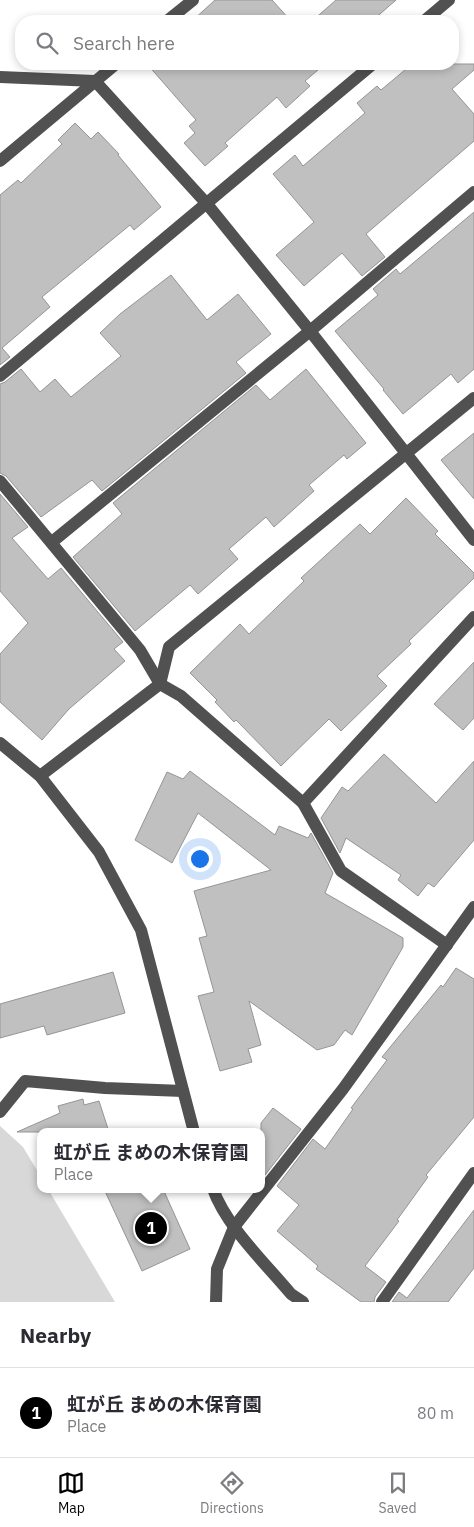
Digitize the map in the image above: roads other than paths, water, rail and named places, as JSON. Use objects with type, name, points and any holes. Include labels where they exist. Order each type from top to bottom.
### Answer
[{"type":"street","points":[[174,15],[193,0]]},
{"type":"street","points":[[431,15],[449,0]]},
{"type":"street","points":[[0,161],[109,70]]},
{"type":"street","points":[[0,376],[367,70]]},
{"type":"street","points":[[0,77],[95,81],[207,204],[310,331],[474,540]]},
{"type":"street","points":[[52,542],[310,331],[474,192]]},
{"type":"street","points":[[40,776],[160,684],[168,647],[474,398]]},
{"type":"street","points":[[0,481],[140,650],[160,684],[181,696],[302,803],[341,871],[446,945]]},
{"type":"street","points":[[302,803],[474,617]]},
{"type":"street","points":[[0,743],[40,776],[99,852],[141,930],[193,1128]]},
{"type":"street","points":[[265,1188],[343,1089],[474,907]]},
{"type":"street","points":[[0,1112],[25,1081],[105,1088],[183,1091]]},
{"type":"street","points":[[382,1302],[474,1174]]},
{"type":"street","points":[[214,1193],[234,1227],[291,1294],[304,1302]]},
{"type":"street","points":[[216,1302],[217,1269],[234,1227],[261,1193]]},
{"type":"place","name":"虹が丘 まめの木保育園","points":[[151,1228]]}]
